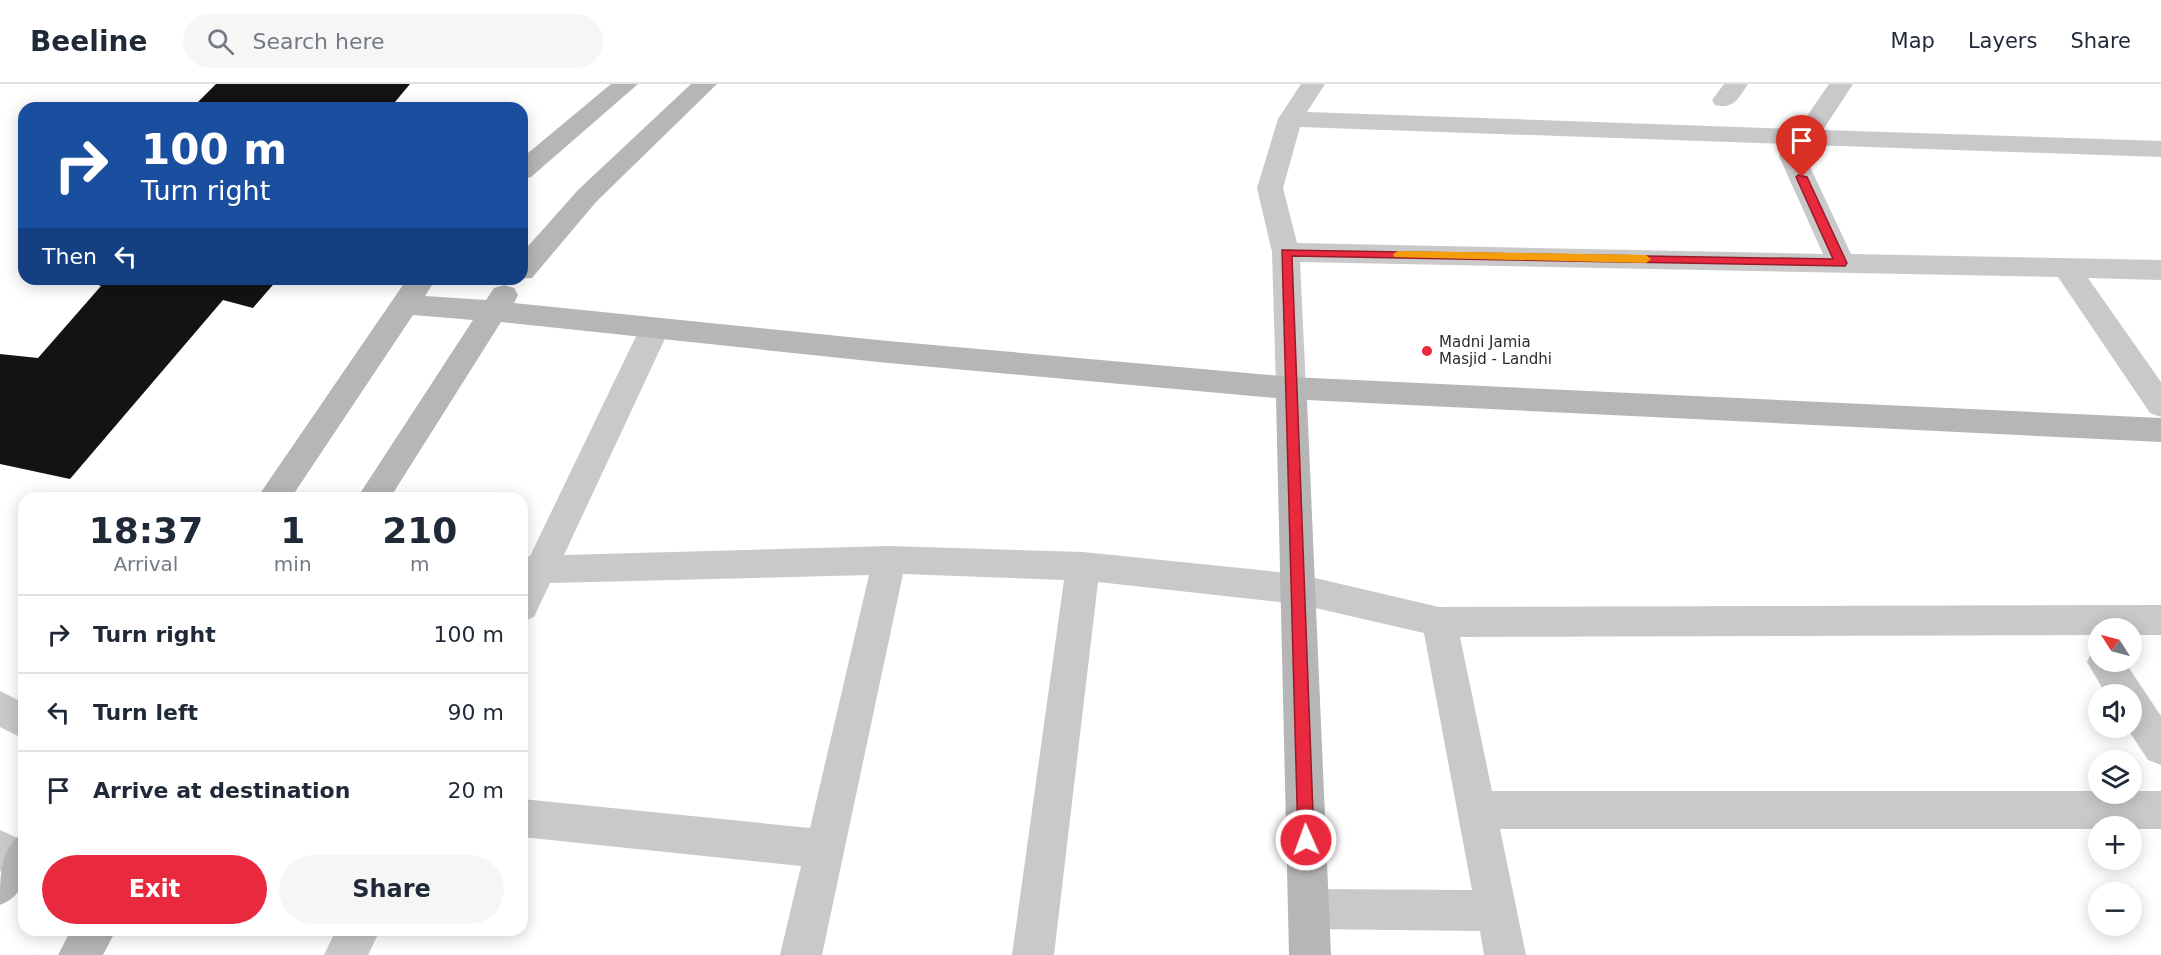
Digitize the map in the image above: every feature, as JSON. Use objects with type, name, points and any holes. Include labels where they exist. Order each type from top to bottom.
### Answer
[{"type":"street","points":[[528,166],[626,84]]},
{"type":"street","points":[[528,265],[586,196],[705,84]]},
{"type":"street","points":[[1310,955],[1286,252],[1270,188],[1290,119],[1313,84]]},
{"type":"street","points":[[1841,84],[1792,156],[1841,263]]},
{"type":"street","points":[[1290,119],[2161,149]]},
{"type":"street","points":[[1286,252],[2161,270]]},
{"type":"street","points":[[2066,268],[2161,405]]},
{"type":"street","points":[[277,492],[418,285]]},
{"type":"street","points":[[377,492],[512,285]]},
{"type":"street","points":[[404,304],[494,311],[888,352],[1291,388],[2161,430]]},
{"type":"street","points":[[655,328],[531,571],[889,560],[1083,566],[1298,589],[1439,622],[2161,620]]},
{"type":"street","points":[[801,955],[889,560]]},
{"type":"street","points":[[1033,955],[1083,566]]},
{"type":"street","points":[[2078,620],[2088,636]]},
{"type":"street","points":[[1439,622],[1505,955]]},
{"type":"street","points":[[0,708],[18,718]]},
{"type":"street","points":[[2142,719],[2161,748]]},
{"type":"street","points":[[1476,810],[2161,810]]},
{"type":"street","points":[[528,819],[824,849]]},
{"type":"street","points":[[1308,909],[1496,910]]},
{"type":"street","points":[[79,955],[91,936]]},
{"type":"street","points":[[345,955],[356,936]]},
{"type":"building","points":[[216,84],[410,84],[395,102],[198,102]]},
{"type":"building","points":[[98,285],[273,285],[253,308],[223,300],[70,479],[0,464],[0,354],[38,358],[101,286]]},
{"type":"slow traffic","points":[[1398,254],[1646,259]]},
{"type":"place","name":"Madni Jamia Masjid - Landhi","points":[[1427,351]]},
{"type":"route","points":[[1306,840],[1286,252],[1841,263],[1802,177]]}]
